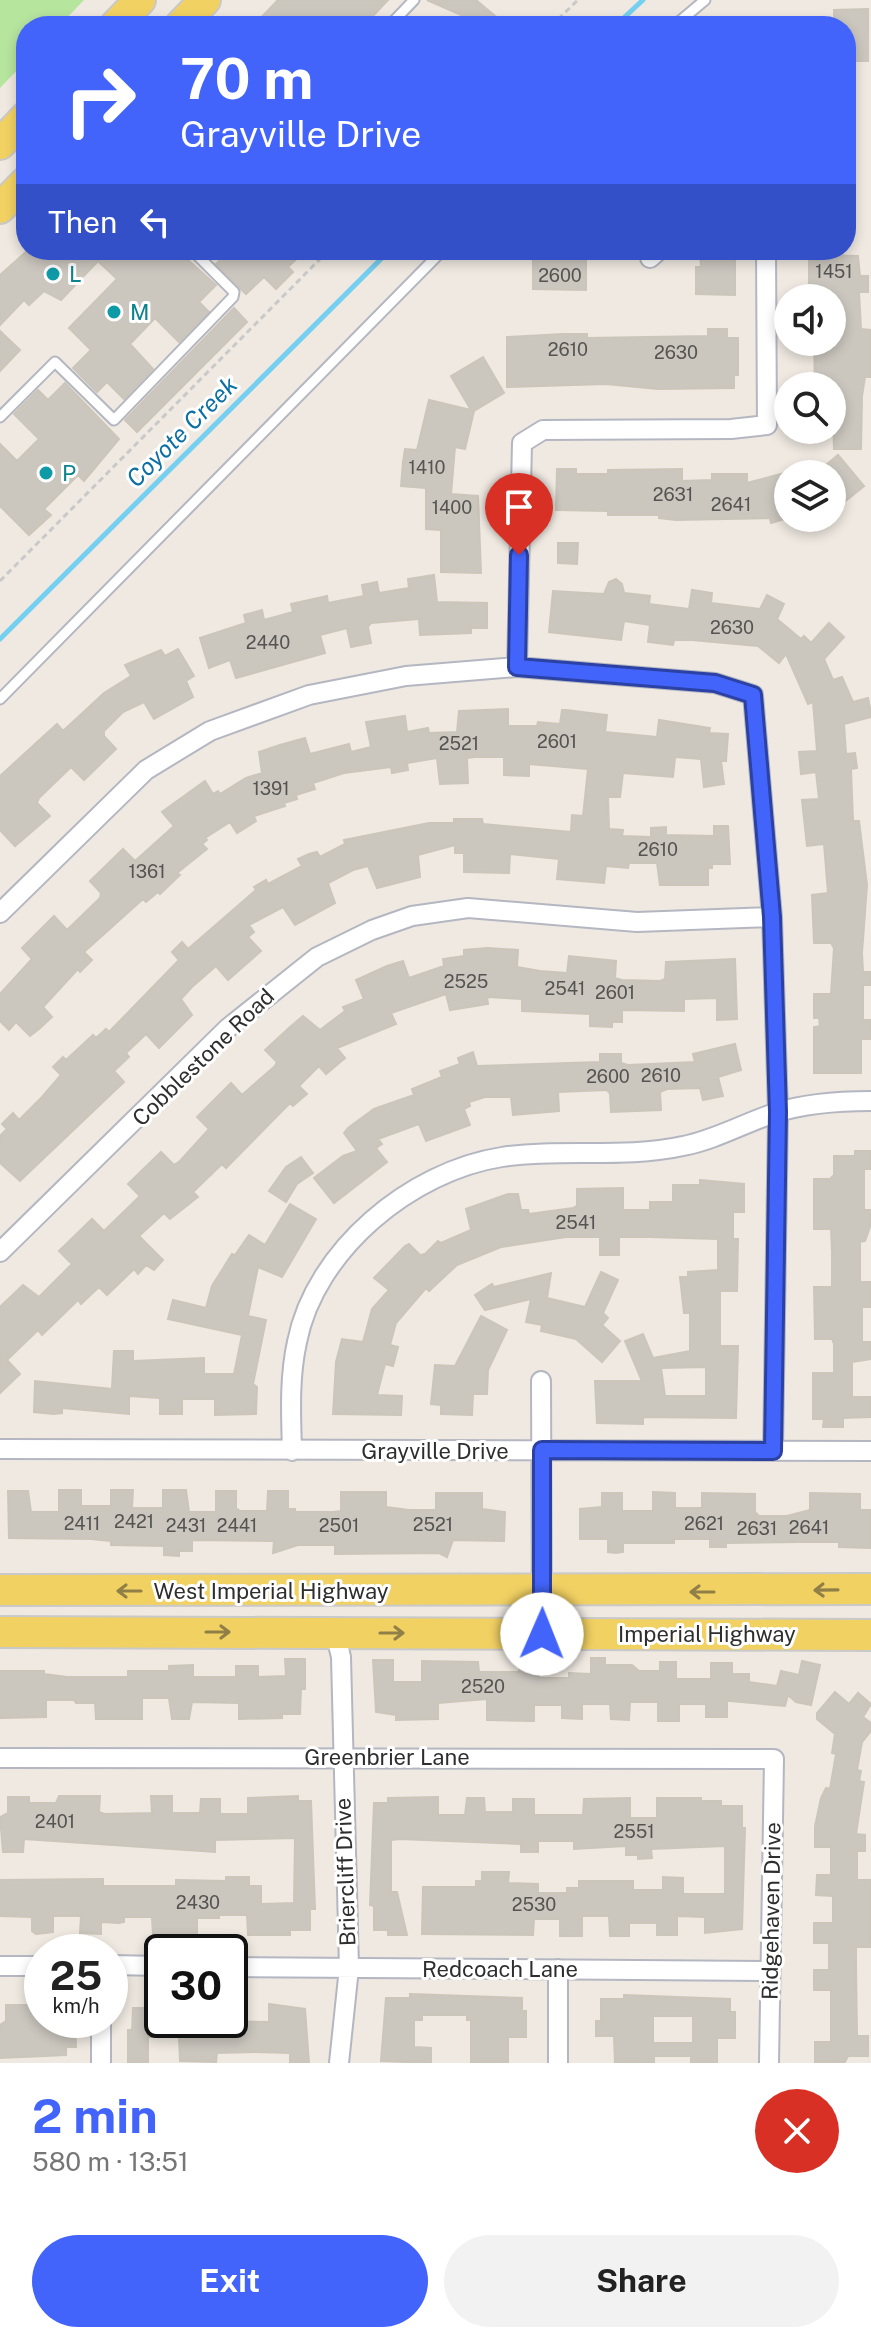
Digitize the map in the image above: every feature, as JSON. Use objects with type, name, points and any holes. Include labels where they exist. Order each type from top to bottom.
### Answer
[{"type":"main road","points":[[125,16],[140,0]]},
{"type":"main road","points":[[190,16],[205,0]]},
{"type":"main road","points":[[0,144],[16,127]]},
{"type":"main road","points":[[0,208],[16,192]]},
{"type":"main road","name":"Imperial Highway","points":[[543,1592],[871,1589]]},
{"type":"main road","name":"West Imperial Highway","points":[[0,1590],[543,1592]]},
{"type":"main road","points":[[338,1644],[343,1614],[353,1609],[427,1605],[457,1592]]},
{"type":"main road","name":"West Imperial Highway","points":[[0,1632],[338,1644],[542,1634]]},
{"type":"main road","name":"Imperial Highway","points":[[542,1634],[871,1635]]},
{"type":"street","points":[[517,667],[522,443],[543,430],[731,429],[767,425],[766,260]]},
{"type":"street","points":[[0,913],[146,770],[210,731],[309,695],[406,676],[517,667],[715,683],[753,695],[772,917],[778,1112],[773,1451]]},
{"type":"street","name":"Cobblestone Road","points":[[0,1252],[228,1028],[317,957],[372,930],[412,916],[468,908],[637,922],[772,917]]},
{"type":"street","points":[[292,1451],[291,1385],[297,1340],[310,1302],[336,1261],[362,1230],[408,1192],[457,1170],[500,1157],[570,1152],[627,1154],[685,1146],[778,1112],[871,1101]]},
{"type":"street","points":[[541,1381],[542,1634]]},
{"type":"street","name":"Grayville Drive","points":[[0,1449],[871,1451]]},
{"type":"street","name":"Briercliff Drive","points":[[338,1644],[349,1968],[339,2063]]},
{"type":"street","name":"Greenbrier Lane","points":[[0,1758],[774,1759]]},
{"type":"street","name":"Ridgehaven Drive","points":[[769,2063],[774,1759]]},
{"type":"street","points":[[0,1966],[24,1966]]},
{"type":"street","name":"Redcoach Lane","points":[[248,1967],[770,1971]]},
{"type":"street","points":[[558,1969],[558,2063]]},
{"type":"street","points":[[101,2038],[101,2063]]},
{"type":"lane","points":[[399,16],[414,0]]},
{"type":"lane","points":[[686,16],[705,0]]},
{"type":"lane","points":[[0,417],[55,362],[114,420],[233,297],[234,292],[202,260]]},
{"type":"lane","points":[[0,699],[433,260]]},
{"type":"path","points":[[561,16],[578,0]]},
{"type":"path","points":[[0,581],[319,260]]},
{"type":"green space","points":[[0,0],[84,0],[69,16],[16,16],[16,71],[0,88]]},
{"type":"building","points":[[278,0],[388,0],[373,16],[263,16]]},
{"type":"building","points":[[427,0],[476,0],[495,16],[463,16]]},
{"type":"building","points":[[868,9],[868,61],[856,61],[856,16],[834,16],[834,10]]},
{"type":"building","points":[[858,256],[860,276],[868,276],[868,292],[859,292],[861,329],[871,330],[871,377],[865,377],[862,396],[861,449],[834,449],[834,444],[846,444],[846,372],[815,372],[814,356],[846,356],[846,284],[809,284],[809,260],[856,260]]},
{"type":"building","points":[[17,260],[188,260],[216,285],[199,302],[209,312],[179,342],[155,318],[130,344],[153,369],[124,399],[107,382],[97,392],[73,368],[91,350],[69,328],[117,279],[98,261],[61,300],[44,291],[29,305],[24,300],[0,325],[0,275]]},
{"type":"building","points":[[220,260],[295,260],[288,267],[293,272],[276,289],[264,277],[246,294],[216,264]]},
{"type":"building","points":[[533,260],[586,260],[586,290],[533,289]]},
{"type":"building","points":[[701,260],[735,260],[735,295],[696,294],[696,267],[701,267]]},
{"type":"building","points":[[234,308],[247,322],[137,432],[125,420]]},
{"type":"building","points":[[708,329],[727,329],[727,338],[738,338],[738,375],[734,375],[734,388],[658,389],[606,384],[507,387],[507,337],[563,334],[587,334],[587,338],[708,336]]},
{"type":"building","points":[[0,331],[20,350],[0,371]]},
{"type":"building","points":[[483,357],[504,393],[474,411],[465,449],[455,447],[451,494],[478,496],[481,573],[441,572],[441,530],[426,529],[426,488],[401,486],[405,449],[417,450],[429,400],[471,410],[451,376]]},
{"type":"building","name":"P","points":[[65,383],[119,439],[84,481],[78,475],[44,509],[51,515],[29,535],[0,506],[0,444],[17,461],[39,439],[14,414],[38,390],[48,400]]},
{"type":"building","points":[[846,465],[864,486],[846,501]]},
{"type":"building","points":[[557,469],[576,469],[576,474],[608,474],[608,470],[682,469],[682,481],[712,480],[712,474],[747,474],[747,483],[774,476],[774,522],[771,523],[770,518],[676,520],[659,518],[659,515],[608,515],[608,511],[556,510]]},
{"type":"building","points":[[558,543],[578,543],[577,564],[558,563]]},
{"type":"building","points":[[434,575],[437,602],[487,603],[487,628],[471,628],[471,633],[420,635],[419,619],[371,623],[368,627],[371,643],[351,647],[347,628],[320,635],[325,653],[236,678],[230,660],[209,668],[200,638],[246,623],[244,615],[262,610],[264,620],[293,612],[291,604],[327,596],[328,603],[364,596],[362,585],[377,582],[379,593],[409,588],[408,579]]},
{"type":"building","points":[[616,579],[622,584],[624,593],[650,596],[649,604],[689,609],[692,590],[712,593],[711,603],[760,609],[767,595],[784,604],[777,619],[801,639],[804,636],[811,643],[829,623],[844,637],[824,659],[833,680],[842,677],[853,702],[868,698],[871,713],[871,717],[844,724],[846,754],[855,753],[857,768],[851,769],[853,821],[859,821],[867,885],[862,953],[863,972],[871,972],[871,985],[863,985],[863,1020],[871,1020],[871,1039],[861,1039],[861,1073],[814,1073],[814,1027],[820,1026],[819,1018],[814,1018],[814,994],[831,994],[834,948],[831,943],[814,943],[812,895],[828,893],[824,844],[807,846],[802,800],[819,799],[816,772],[801,774],[799,752],[817,751],[813,702],[808,704],[786,654],[779,663],[758,646],[692,640],[674,640],[673,645],[648,642],[650,625],[624,621],[621,640],[549,632],[553,591],[604,594],[609,582]]},
{"type":"building","points":[[178,649],[194,676],[186,681],[193,697],[154,719],[144,702],[123,712],[104,731],[104,736],[116,749],[84,780],[71,767],[39,798],[37,803],[50,816],[15,846],[0,830],[0,776],[57,724],[63,731],[104,693],[131,676],[125,665],[161,650],[165,656]]},
{"type":"building","points":[[508,709],[508,726],[537,726],[538,722],[560,724],[562,710],[566,710],[607,715],[605,732],[657,737],[659,720],[710,728],[709,733],[728,734],[726,761],[721,761],[724,784],[704,787],[701,759],[675,757],[673,777],[623,773],[620,797],[608,797],[609,829],[623,830],[622,836],[651,837],[651,828],[666,827],[666,835],[714,836],[714,826],[728,826],[730,864],[712,864],[712,868],[708,868],[708,885],[660,885],[657,863],[629,863],[628,868],[606,866],[604,883],[557,879],[559,859],[510,854],[509,873],[464,872],[464,853],[455,853],[455,845],[418,855],[420,877],[377,888],[368,866],[353,870],[328,883],[335,903],[295,925],[283,907],[249,925],[254,932],[248,937],[261,951],[228,980],[216,966],[192,987],[181,999],[192,1015],[159,1048],[146,1034],[126,1053],[129,1057],[114,1071],[124,1082],[20,1181],[0,1163],[0,1136],[7,1129],[2,1124],[13,1113],[19,1120],[42,1097],[61,1075],[53,1067],[63,1057],[66,1060],[93,1035],[96,1038],[106,1029],[109,1032],[179,960],[172,952],[182,942],[188,949],[256,890],[254,887],[266,880],[268,884],[302,866],[298,859],[317,852],[320,857],[345,844],[344,840],[429,823],[482,819],[483,824],[571,832],[572,815],[583,816],[588,769],[529,764],[529,776],[504,775],[504,757],[475,757],[467,758],[468,783],[440,784],[437,758],[407,763],[408,770],[392,773],[391,767],[344,773],[313,783],[315,789],[296,795],[297,799],[284,803],[285,806],[254,816],[256,821],[237,833],[230,822],[205,838],[207,840],[202,844],[207,849],[177,873],[180,875],[160,894],[158,892],[146,902],[143,899],[84,952],[92,960],[80,972],[78,969],[43,1007],[52,1017],[30,1036],[16,1022],[9,1030],[0,1021],[0,994],[32,959],[22,948],[54,916],[67,930],[100,898],[101,893],[90,881],[123,849],[135,861],[174,826],[162,812],[205,781],[213,794],[218,791],[220,794],[246,778],[262,773],[259,752],[280,745],[305,738],[310,754],[349,744],[351,752],[371,747],[366,722],[405,716],[407,732],[428,728],[429,733],[457,732],[459,711]]},
{"type":"building","points":[[464,950],[518,950],[517,967],[540,971],[567,973],[569,956],[616,961],[615,978],[622,980],[665,979],[666,962],[735,959],[737,1019],[717,1020],[717,998],[684,999],[684,1011],[622,1010],[622,1022],[612,1022],[612,1027],[590,1026],[590,1014],[522,1011],[522,999],[487,997],[488,1004],[450,1010],[446,994],[391,1013],[396,1024],[337,1048],[345,1058],[326,1074],[319,1066],[299,1086],[307,1094],[293,1106],[290,1103],[226,1168],[222,1164],[193,1192],[198,1197],[170,1219],[164,1213],[139,1236],[163,1260],[154,1270],[146,1265],[138,1274],[134,1269],[107,1295],[99,1287],[81,1304],[78,1300],[42,1335],[38,1330],[7,1360],[20,1374],[0,1393],[0,1307],[23,1285],[39,1297],[72,1264],[59,1251],[92,1219],[104,1231],[140,1196],[128,1184],[161,1152],[174,1165],[180,1161],[209,1129],[197,1117],[231,1083],[242,1095],[275,1066],[277,1062],[265,1050],[290,1027],[303,1016],[320,1030],[345,1011],[343,1007],[364,999],[356,980],[387,966],[403,961],[409,978],[444,966],[443,959],[464,956]]},
{"type":"building","points":[[735,1044],[741,1070],[718,1077],[723,1096],[703,1100],[700,1088],[667,1089],[660,1092],[661,1110],[611,1112],[607,1090],[558,1092],[559,1111],[513,1115],[511,1097],[485,1097],[469,1102],[470,1106],[464,1109],[470,1125],[426,1141],[419,1124],[378,1139],[382,1144],[376,1148],[387,1162],[334,1203],[314,1178],[343,1156],[357,1151],[344,1133],[348,1128],[374,1109],[414,1095],[412,1089],[442,1077],[440,1071],[460,1064],[458,1058],[473,1052],[477,1066],[600,1062],[600,1054],[621,1054],[621,1063],[628,1065],[695,1062],[693,1054]]},
{"type":"building","points":[[855,1151],[871,1151],[871,1169],[864,1169],[864,1210],[871,1210],[871,1224],[865,1241],[860,1242],[860,1282],[870,1282],[870,1307],[862,1307],[862,1342],[871,1342],[871,1359],[852,1362],[852,1397],[871,1397],[871,1417],[843,1418],[843,1427],[823,1427],[824,1419],[813,1419],[813,1373],[834,1373],[834,1344],[832,1339],[815,1339],[814,1287],[832,1287],[832,1252],[831,1229],[814,1229],[814,1179],[830,1179],[834,1175],[834,1156],[855,1156]]},
{"type":"building","points":[[301,1157],[313,1173],[297,1184],[286,1202],[269,1191],[286,1167]]},
{"type":"building","points":[[700,1180],[744,1184],[744,1212],[733,1212],[733,1239],[738,1239],[737,1291],[720,1291],[720,1346],[738,1346],[736,1418],[643,1417],[643,1424],[597,1423],[595,1381],[642,1381],[625,1341],[643,1334],[653,1358],[690,1351],[690,1313],[684,1313],[680,1277],[688,1277],[688,1272],[718,1270],[718,1239],[650,1237],[619,1237],[619,1255],[600,1255],[600,1237],[566,1237],[501,1247],[457,1265],[429,1291],[426,1288],[396,1323],[390,1345],[398,1347],[393,1366],[385,1364],[377,1395],[402,1396],[401,1415],[333,1414],[336,1362],[342,1339],[363,1342],[372,1309],[389,1290],[374,1278],[405,1246],[409,1244],[420,1255],[425,1254],[438,1241],[441,1243],[471,1230],[466,1209],[508,1194],[518,1194],[521,1210],[528,1210],[529,1214],[577,1206],[577,1189],[623,1188],[623,1210],[650,1210],[650,1202],[673,1202],[673,1185],[700,1185]],"holes":[[[706,1367],[706,1396],[665,1396],[661,1368]]]},
{"type":"building","points":[[290,1204],[316,1219],[282,1277],[258,1267],[248,1316],[266,1320],[253,1384],[257,1387],[256,1414],[215,1415],[215,1399],[182,1399],[182,1414],[160,1414],[160,1398],[129,1396],[129,1414],[62,1408],[62,1413],[34,1412],[35,1381],[112,1389],[114,1351],[133,1351],[133,1361],[204,1358],[204,1374],[234,1374],[242,1335],[168,1319],[173,1300],[206,1308],[212,1286],[232,1254],[235,1255],[249,1235],[265,1245]]},
{"type":"building","points":[[601,1272],[618,1280],[603,1313],[608,1318],[602,1325],[620,1341],[602,1362],[576,1339],[541,1331],[542,1325],[526,1322],[531,1299],[485,1310],[475,1295],[492,1284],[494,1287],[551,1273],[547,1298],[585,1307]]},
{"type":"building","points":[[481,1316],[507,1330],[488,1370],[487,1394],[473,1394],[472,1415],[441,1414],[441,1405],[431,1404],[435,1365],[455,1366]]},
{"type":"building","points":[[59,1490],[81,1490],[81,1506],[111,1506],[111,1490],[133,1490],[132,1508],[163,1508],[163,1490],[186,1490],[189,1512],[216,1512],[216,1491],[236,1491],[236,1508],[240,1511],[267,1511],[268,1491],[288,1491],[288,1509],[295,1509],[295,1512],[341,1511],[341,1492],[386,1492],[386,1507],[409,1510],[436,1510],[436,1493],[482,1493],[482,1509],[505,1512],[504,1541],[453,1540],[447,1557],[439,1553],[335,1554],[335,1545],[298,1545],[273,1553],[274,1541],[192,1540],[192,1551],[179,1551],[179,1556],[164,1555],[164,1546],[111,1545],[111,1541],[91,1539],[9,1538],[8,1491],[28,1491],[31,1512],[59,1512]]},
{"type":"building","points":[[653,1492],[675,1493],[675,1508],[702,1508],[702,1493],[755,1494],[755,1512],[759,1516],[787,1516],[810,1510],[810,1493],[860,1494],[860,1510],[871,1510],[871,1548],[839,1547],[839,1542],[726,1543],[726,1547],[710,1547],[710,1539],[674,1539],[674,1543],[623,1543],[623,1552],[616,1553],[608,1552],[608,1539],[580,1539],[580,1509],[602,1507],[602,1493],[622,1493],[622,1511],[653,1511]]},
{"type":"building","points":[[591,1658],[605,1658],[605,1665],[632,1665],[639,1671],[660,1671],[660,1662],[676,1662],[676,1679],[711,1679],[711,1663],[732,1663],[732,1674],[749,1674],[749,1682],[777,1686],[781,1671],[799,1675],[802,1661],[820,1665],[811,1705],[796,1702],[788,1695],[785,1706],[727,1701],[727,1717],[706,1717],[706,1704],[679,1704],[679,1721],[658,1721],[658,1702],[630,1702],[629,1720],[611,1719],[610,1704],[582,1704],[582,1719],[562,1718],[562,1705],[534,1705],[534,1721],[487,1720],[487,1699],[438,1703],[438,1719],[396,1720],[396,1715],[376,1712],[373,1660],[393,1660],[393,1682],[422,1682],[422,1661],[478,1662],[479,1672],[519,1672],[519,1668],[539,1668],[539,1678],[569,1678],[569,1673],[591,1674]]},
{"type":"building","points":[[285,1659],[305,1659],[305,1689],[301,1689],[300,1714],[282,1714],[282,1718],[239,1719],[239,1703],[192,1702],[189,1719],[172,1719],[169,1698],[142,1698],[142,1719],[96,1719],[95,1703],[76,1703],[74,1700],[46,1700],[46,1717],[0,1718],[0,1671],[44,1671],[44,1674],[67,1677],[128,1677],[128,1671],[169,1671],[169,1666],[193,1665],[193,1677],[236,1677],[236,1666],[258,1666],[258,1677],[286,1676]]},
{"type":"building","points":[[835,1692],[849,1704],[858,1693],[871,1704],[863,1717],[871,1723],[871,1731],[862,1742],[857,1770],[861,1771],[859,1781],[864,1782],[856,1834],[865,1835],[865,1851],[857,1851],[857,1880],[871,1880],[870,1947],[856,1947],[857,2036],[868,2036],[868,2056],[848,2056],[845,2062],[815,2062],[815,2042],[831,2042],[831,1990],[814,1990],[814,1970],[829,1970],[829,1943],[814,1943],[814,1923],[833,1923],[833,1896],[816,1895],[817,1875],[831,1875],[831,1847],[815,1847],[815,1826],[821,1798],[826,1788],[830,1789],[836,1754],[832,1753],[835,1734],[817,1719],[817,1713]]},
{"type":"building","points":[[59,1796],[100,1796],[99,1812],[105,1814],[152,1813],[151,1796],[172,1796],[172,1813],[200,1813],[201,1799],[220,1799],[220,1814],[248,1814],[248,1798],[298,1796],[298,1801],[311,1801],[315,1909],[310,1909],[310,1930],[290,1930],[290,1935],[248,1935],[247,1915],[219,1915],[219,1918],[197,1918],[197,1934],[153,1934],[152,1917],[124,1917],[124,1922],[119,1923],[101,1922],[101,1934],[80,1933],[81,1916],[53,1916],[53,1932],[36,1934],[32,1931],[32,1917],[0,1916],[0,1880],[103,1879],[103,1886],[176,1886],[176,1880],[226,1881],[226,1877],[249,1877],[249,1886],[261,1886],[261,1904],[294,1903],[295,1838],[215,1840],[215,1852],[24,1839],[23,1852],[3,1852],[0,1817],[8,1813],[8,1797],[29,1797],[29,1803],[56,1803]]},
{"type":"building","points":[[438,1797],[438,1815],[465,1815],[467,1798],[484,1798],[485,1812],[513,1812],[513,1799],[534,1799],[534,1815],[583,1815],[584,1799],[630,1798],[630,1818],[657,1818],[657,1798],[701,1798],[701,1801],[721,1801],[721,1806],[742,1806],[742,1828],[745,1828],[742,1929],[705,1933],[705,1917],[677,1916],[677,1935],[657,1935],[657,1923],[629,1923],[629,1936],[610,1936],[609,1916],[582,1916],[582,1936],[560,1936],[560,1919],[534,1919],[533,1935],[422,1934],[423,1887],[476,1887],[476,1881],[482,1881],[482,1872],[509,1872],[508,1883],[538,1884],[538,1893],[567,1893],[567,1888],[579,1888],[579,1881],[633,1881],[633,1890],[663,1890],[663,1877],[683,1878],[683,1894],[725,1894],[725,1846],[651,1849],[652,1858],[638,1859],[638,1855],[626,1855],[626,1846],[574,1849],[574,1841],[538,1841],[538,1852],[521,1852],[521,1844],[400,1839],[391,1840],[391,1892],[397,1892],[407,1935],[388,1935],[388,1930],[374,1930],[374,1906],[370,1905],[374,1803],[388,1803],[388,1798]]},
{"type":"building","points":[[410,1994],[522,1998],[522,2011],[526,2011],[526,2037],[508,2037],[508,2063],[471,2063],[471,2020],[467,2020],[467,2015],[422,2015],[422,2020],[414,2020],[414,2047],[431,2048],[431,2063],[381,2061],[386,1998],[410,1998]]},
{"type":"building","points":[[624,1995],[730,1999],[730,2012],[735,2012],[735,2038],[717,2038],[717,2063],[691,2063],[691,2056],[654,2056],[654,2063],[615,2063],[614,2036],[596,2036],[596,2021],[601,2021],[601,1999],[624,1999]],"holes":[[[653,2016],[693,2016],[693,2043],[653,2043]]]},
{"type":"building","points":[[269,2004],[305,2009],[309,2063],[290,2063],[290,2053],[256,2052],[217,2053],[216,2062],[180,2061],[179,2038],[248,2038],[248,2022],[269,2022]]},
{"type":"building","points":[[6,2005],[24,2005],[24,2038],[76,2038],[76,2047],[66,2047],[66,2055],[0,2058],[0,2025],[6,2021]]},
{"type":"building","points":[[133,2008],[144,2008],[148,2063],[128,2063],[128,2030],[132,2030]]},
{"type":"waterway","name":"Coyote Creek","points":[[626,16],[643,0]]},
{"type":"waterway","name":"Coyote Creek","points":[[0,639],[380,260]]},
{"type":"place","name":"L","points":[[53,274]]},
{"type":"place","name":"M","points":[[114,312]]},
{"type":"place","name":"P","points":[[46,473]]},
{"type":"route","points":[[519,555],[517,667],[715,683],[753,695],[758,725],[772,917],[778,1112],[773,1451],[542,1450],[542,1634]]}]
